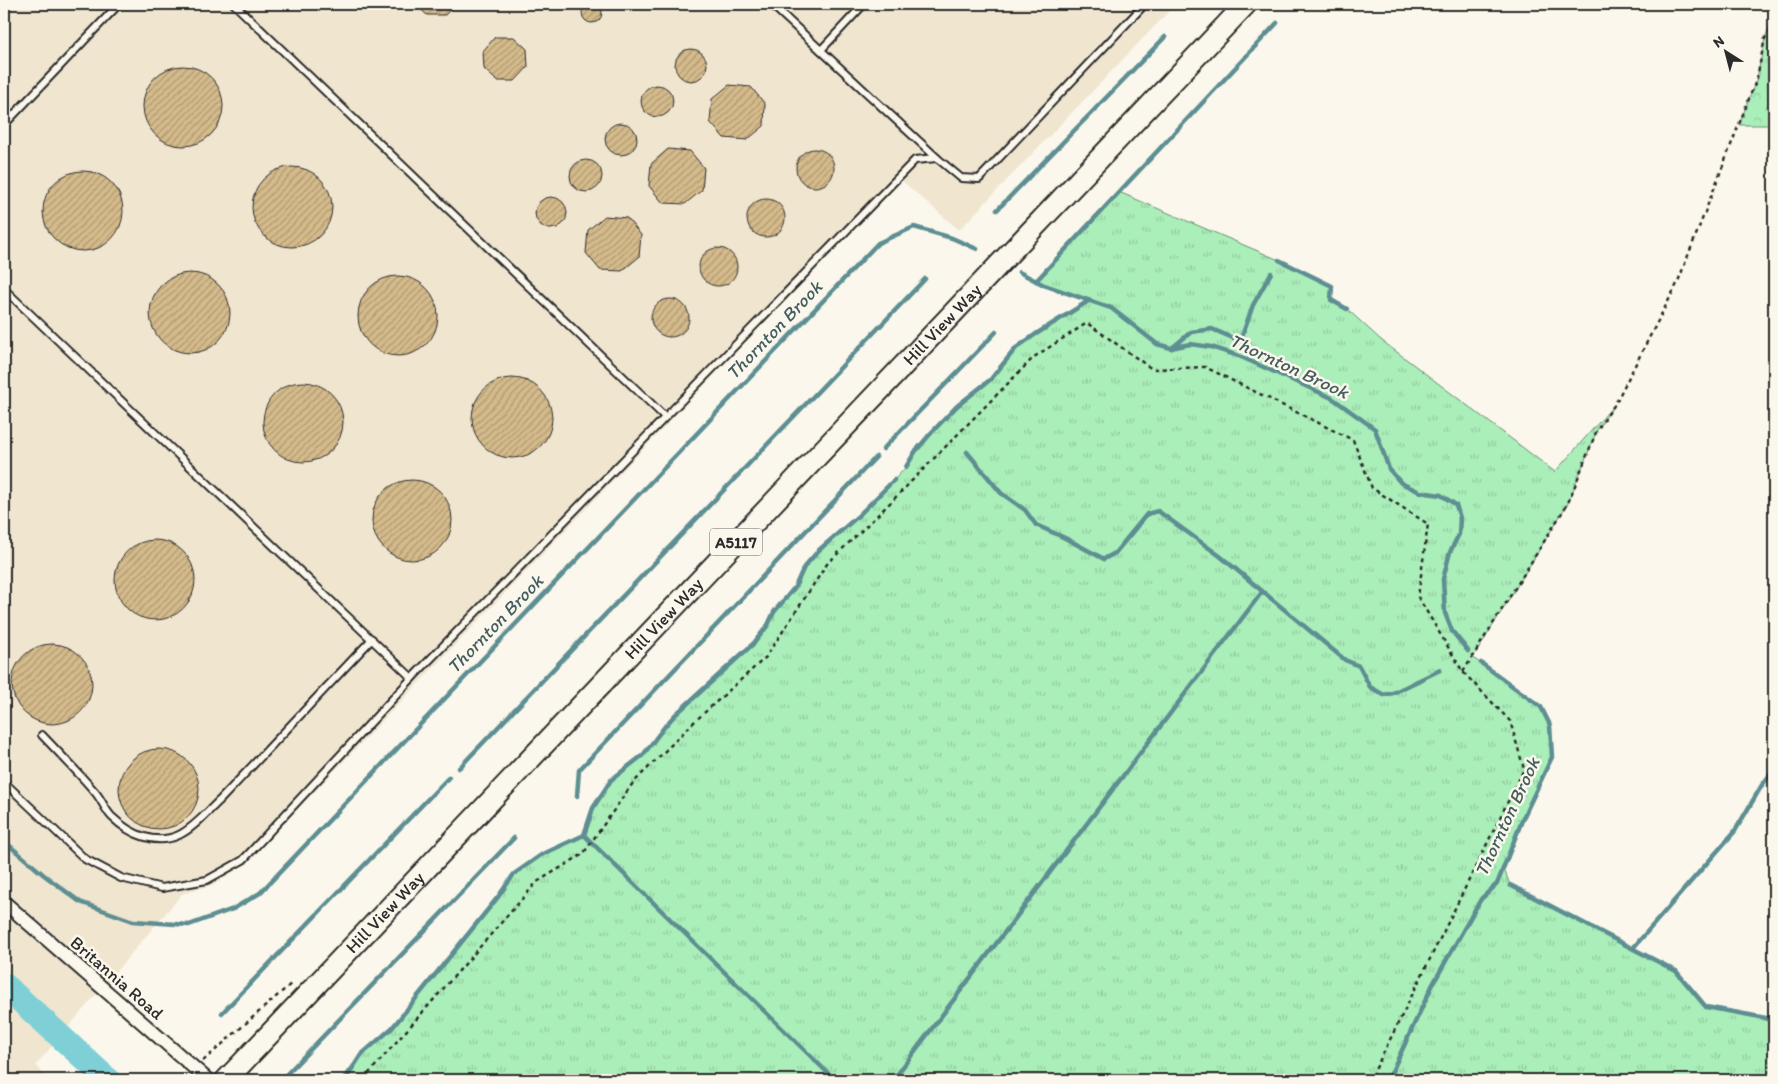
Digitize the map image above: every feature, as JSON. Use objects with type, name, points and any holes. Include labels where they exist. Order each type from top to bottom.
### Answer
[{"type":"main road","name":"Hill View Way","points":[[226,1080],[1246,4]]},
{"type":"street","name":"Britannia Road","points":[[4,902],[208,1080]]},
{"type":"lane","points":[[4,125],[119,4]]},
{"type":"lane","points":[[234,4],[664,416]]},
{"type":"lane","points":[[771,4],[937,158],[961,178],[979,179],[1145,4]]},
{"type":"lane","points":[[821,50],[864,4]]},
{"type":"lane","points":[[4,782],[85,859],[121,878],[162,888],[207,880],[243,860],[412,678],[914,160],[937,158]]},
{"type":"lane","points":[[4,289],[412,678]]},
{"type":"lane","points":[[42,735],[97,794],[106,811],[113,818],[135,834],[157,840],[178,835],[193,825],[220,800],[372,639]]},
{"type":"path","points":[[1463,672],[1568,503],[1598,430],[1615,404],[1677,284],[1757,78],[1765,38],[1774,26]]},
{"type":"path","points":[[363,1080],[537,882],[583,854],[632,783],[694,722],[766,657],[827,564],[1034,357],[1087,323],[1152,369],[1205,367],[1353,440],[1372,488],[1428,524],[1418,597],[1463,672],[1510,721],[1524,769],[1370,1080]]},
{"type":"shaded area","points":[[4,4],[1176,4],[959,230],[901,180],[249,860],[215,884],[182,894],[36,1065],[48,1080],[4,1080]]},
{"type":"green space","points":[[1774,16],[1774,125],[1739,125],[1757,78],[1765,38]]},
{"type":"green space","points":[[1119,192],[1279,260],[1332,286],[1331,300],[1347,309],[1381,340],[1555,472],[1615,404],[1597,430],[1568,503],[1473,658],[1541,707],[1550,725],[1552,757],[1523,818],[1504,869],[1510,885],[1676,971],[1706,1007],[1766,1018],[1774,1023],[1774,1080],[340,1080],[361,1055],[392,1028],[498,897],[514,874],[541,855],[584,835],[593,808],[611,780],[643,755],[675,715],[754,643],[768,625],[774,612],[795,587],[804,567],[819,550],[858,516],[894,480],[931,433],[957,406],[991,379],[1016,348],[1090,301],[1036,281]]},
{"type":"building","points":[[592,3],[599,6],[602,13],[599,20],[592,23],[585,20],[582,13],[585,6]]},
{"type":"building","points":[[415,4],[456,4],[445,15],[427,15]]},
{"type":"building","points":[[495,37],[514,37],[527,49],[528,67],[515,81],[497,81],[484,69],[483,51]]},
{"type":"building","points":[[691,49],[697,50],[702,54],[706,59],[706,71],[702,76],[697,80],[691,81],[685,80],[680,76],[676,71],[675,65],[676,59],[680,54],[685,50]]},
{"type":"building","points":[[183,66],[198,69],[211,78],[220,91],[223,106],[220,121],[211,134],[198,143],[183,146],[168,143],[155,134],[146,121],[143,106],[146,91],[155,78],[168,69]]},
{"type":"building","points":[[657,85],[663,86],[668,90],[672,95],[672,107],[668,112],[663,116],[657,117],[651,116],[646,112],[642,107],[641,101],[642,95],[646,90],[651,86]]},
{"type":"building","points":[[729,85],[751,87],[765,104],[764,126],[747,140],[724,138],[710,122],[712,99]]},
{"type":"building","points":[[621,123],[627,124],[632,128],[636,133],[636,145],[632,150],[627,154],[621,155],[615,154],[610,150],[606,145],[605,139],[606,133],[610,128],[615,124]]},
{"type":"building","points":[[668,149],[690,151],[704,168],[702,190],[685,204],[663,203],[649,186],[651,164]]},
{"type":"building","points":[[815,149],[829,154],[834,168],[829,182],[815,187],[801,182],[796,168],[801,154]]},
{"type":"building","points":[[586,160],[592,161],[597,165],[601,170],[601,182],[597,187],[592,191],[586,192],[580,191],[575,187],[571,182],[570,176],[571,170],[575,165],[580,161]]},
{"type":"building","points":[[292,167],[307,170],[320,179],[329,192],[332,207],[329,222],[320,235],[307,244],[292,247],[277,244],[264,235],[255,222],[252,207],[255,192],[264,179],[277,170]]},
{"type":"building","points":[[83,171],[98,174],[111,183],[120,196],[123,211],[120,226],[111,239],[98,248],[83,251],[68,248],[55,239],[46,226],[43,211],[46,196],[55,183],[68,174]]},
{"type":"building","points":[[551,197],[557,198],[562,202],[566,207],[566,219],[562,224],[557,228],[551,229],[545,228],[540,224],[536,219],[535,213],[536,207],[540,202],[545,198]]},
{"type":"building","points":[[766,199],[780,204],[785,218],[780,232],[766,237],[752,232],[747,218],[752,204]]},
{"type":"building","points":[[605,216],[627,218],[641,235],[639,257],[622,271],[600,270],[586,253],[588,230]]},
{"type":"building","points":[[718,248],[732,253],[737,267],[732,281],[718,286],[704,281],[699,267],[704,253]]},
{"type":"building","points":[[190,273],[205,276],[218,285],[227,298],[230,313],[227,328],[218,341],[205,350],[190,353],[175,350],[162,341],[153,328],[150,313],[153,298],[162,285],[175,276]]},
{"type":"building","points":[[398,276],[413,279],[426,288],[435,301],[438,316],[435,331],[426,344],[413,353],[398,356],[383,353],[370,344],[361,331],[358,316],[361,301],[370,288],[383,279]]},
{"type":"building","points":[[670,299],[684,304],[689,318],[684,332],[670,337],[656,332],[651,318],[656,304]]},
{"type":"building","points":[[512,378],[527,381],[540,390],[549,403],[552,418],[549,433],[540,446],[527,455],[512,458],[497,455],[484,446],[475,433],[472,418],[475,403],[484,390],[497,381]]},
{"type":"building","points":[[303,382],[318,385],[331,394],[340,407],[343,422],[340,437],[331,450],[318,459],[303,462],[288,459],[275,450],[266,437],[263,422],[266,407],[275,394],[288,385]]},
{"type":"building","points":[[412,480],[427,483],[440,492],[449,505],[452,520],[449,535],[440,548],[427,557],[412,560],[397,557],[384,548],[375,535],[372,520],[375,505],[384,492],[397,483]]},
{"type":"building","points":[[155,540],[170,543],[183,552],[192,565],[195,580],[192,595],[183,608],[170,617],[155,620],[140,617],[127,608],[118,595],[115,580],[118,565],[127,552],[140,543]]},
{"type":"building","points":[[52,644],[67,647],[80,656],[89,669],[92,684],[89,699],[80,712],[67,721],[52,724],[37,721],[24,712],[15,699],[12,684],[15,669],[24,656],[37,647]]},
{"type":"building","points":[[159,749],[174,752],[187,761],[196,774],[199,789],[196,804],[187,817],[174,826],[159,829],[144,826],[131,817],[122,804],[119,789],[122,774],[131,761],[144,752]]},
{"type":"waterway","points":[[1036,281],[1277,23]]},
{"type":"waterway","points":[[997,210],[1165,37]]},
{"type":"waterway","name":"Thornton Brook","points":[[4,841],[80,902],[133,921],[189,925],[233,909],[260,893],[878,243],[914,227],[952,238],[977,249]]},
{"type":"waterway","points":[[1279,260],[1332,286],[1331,300],[1347,309]]},
{"type":"waterway","name":"Thornton Brook","points":[[1019,272],[1044,285],[1111,308],[1157,344],[1171,348],[1190,344],[1211,347],[1239,356],[1332,398],[1375,429],[1389,469],[1401,483],[1420,492],[1441,495],[1456,505],[1460,518],[1459,534],[1450,552],[1443,579],[1445,613],[1452,631],[1468,651]]},
{"type":"waterway","points":[[1172,348],[1191,332],[1212,329],[1235,339],[1242,336],[1253,305],[1271,273]]},
{"type":"waterway","points":[[459,768],[925,279]]},
{"type":"waterway","points":[[906,467],[915,452],[931,433],[957,406],[991,379],[1016,348],[1090,300]]},
{"type":"waterway","points":[[883,449],[996,332]]},
{"type":"waterway","points":[[967,452],[1001,493],[1025,510],[1036,525],[1104,559],[1115,553],[1147,514],[1158,511],[1220,556],[1345,660],[1359,666],[1370,687],[1384,695],[1393,693],[1440,670]]},
{"type":"waterway","points":[[577,796],[579,770],[876,457]]},
{"type":"waterway","points":[[835,1080],[584,835],[593,808],[611,780],[643,755],[675,715],[754,643],[768,625],[774,612],[795,587],[804,567],[819,550],[858,516],[894,480]]},
{"type":"waterway","points":[[893,1080],[1262,592]]},
{"type":"waterway","name":"Thornton Brook","points":[[1388,1080],[1433,984],[1481,899],[1497,884],[1523,818],[1552,757],[1550,725],[1541,707],[1481,663]]},
{"type":"waterway","points":[[1633,948],[1735,831],[1762,785],[1774,770]]},
{"type":"waterway","points":[[222,1013],[449,777]]},
{"type":"waterway","points":[[345,1080],[361,1055],[392,1028],[498,897],[514,874],[541,855],[584,835]]},
{"type":"waterway","points":[[281,1080],[514,838]]},
{"type":"waterway","points":[[1510,885],[1676,971],[1706,1007],[1766,1018],[1774,1023]]},
{"type":"waterway","points":[[4,985],[108,1080]]}]
